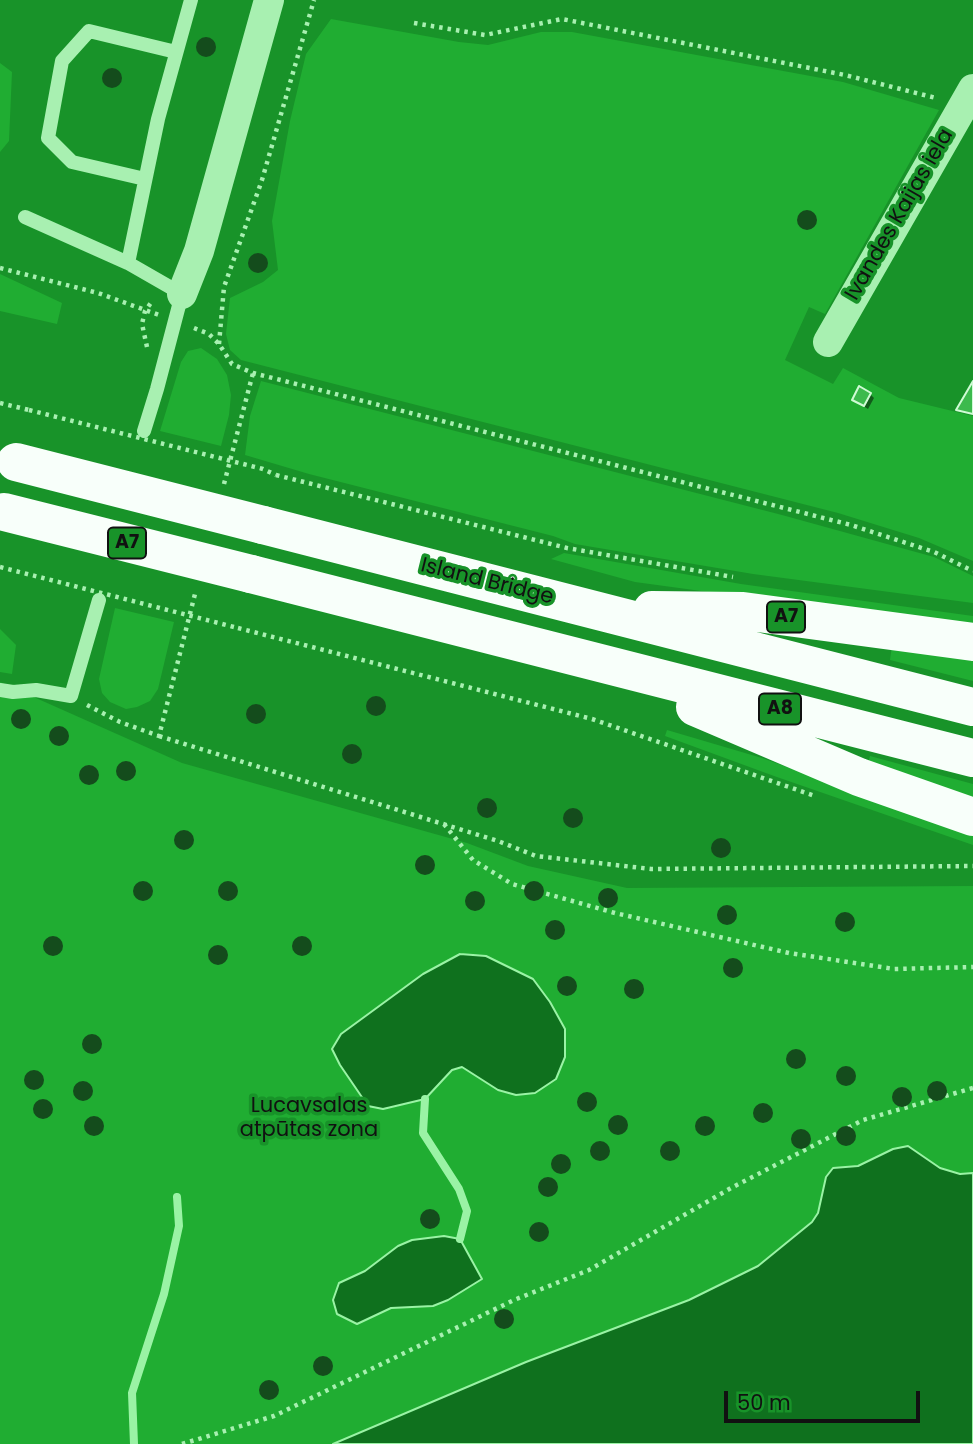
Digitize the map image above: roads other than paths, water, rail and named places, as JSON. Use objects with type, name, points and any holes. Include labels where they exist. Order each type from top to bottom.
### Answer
[{"type":"highway","name":"Island Bridge","points":[[8,460],[973,707]]},
{"type":"highway","name":"A7","points":[[2,511],[586,661],[859,777],[973,817]]},
{"type":"highway","name":"A7","points":[[597,610],[743,611],[973,642]]},
{"type":"highway","name":"A8","points":[[586,661],[973,758]]},
{"type":"street","points":[[178,306],[199,251],[269,0]]},
{"type":"street","name":"Ivandes Kaijas iela","points":[[828,342],[968,97]]},
{"type":"lane","points":[[128,263],[158,119],[190,0]]},
{"type":"lane","points":[[145,179],[72,162],[48,138],[62,61],[89,32],[176,52]]},
{"type":"lane","points":[[25,217],[128,263],[178,306],[144,431]]},
{"type":"lane","points":[[0,690],[36,690],[71,696],[99,600]]},
{"type":"waterway","points":[[425,1099],[423,1133],[459,1189],[467,1211],[460,1239]]},
{"type":"waterway","points":[[134,1444],[132,1393],[164,1294],[179,1226],[177,1197]]},
{"type":"park label","name":"Lucavsalas atpūtas zona","points":[[309,1119]]}]
